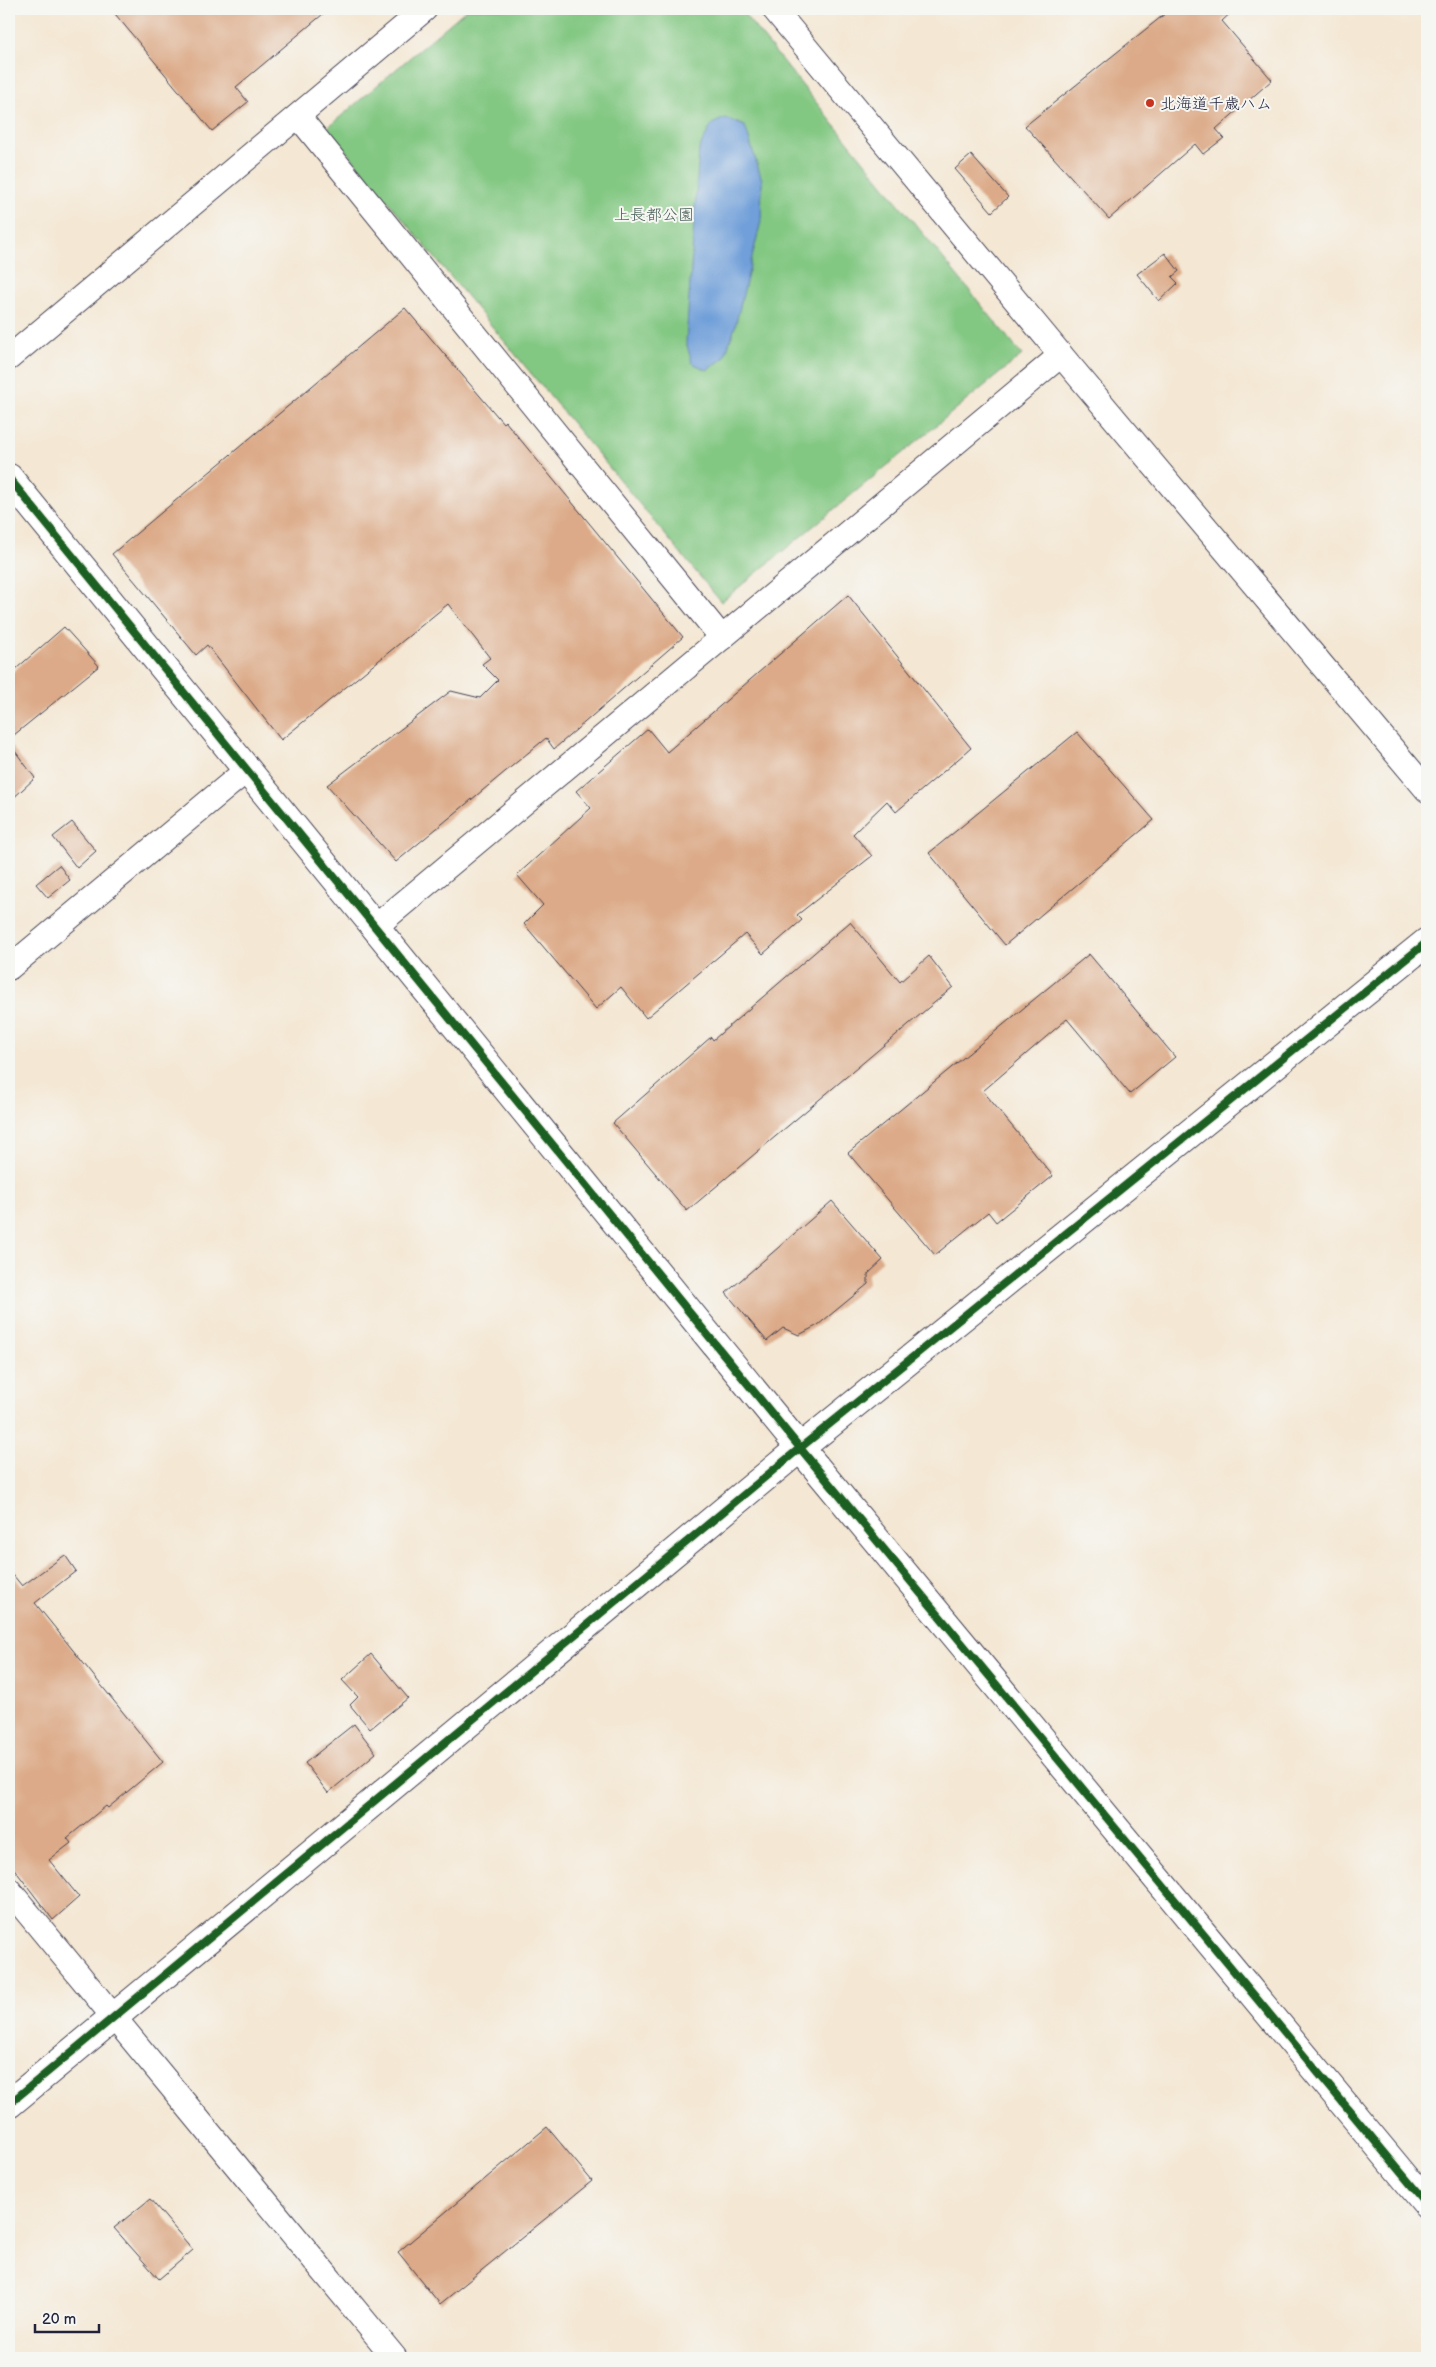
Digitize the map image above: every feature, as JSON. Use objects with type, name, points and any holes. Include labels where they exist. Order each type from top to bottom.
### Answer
[{"type":"street","points":[[9,358],[426,9]]},
{"type":"street","points":[[774,9],[1060,355],[1427,790]]},
{"type":"street","points":[[298,116],[722,638]]},
{"type":"street","points":[[375,927],[1060,355]]},
{"type":"street","points":[[9,478],[800,1448],[1427,2204]]},
{"type":"street","points":[[9,968],[248,769]]},
{"type":"street","points":[[9,2104],[800,1448],[1427,942]]},
{"type":"street","points":[[9,1890],[395,2358]]},
{"type":"green space","name":"上長都公園","points":[[467,9],[740,9],[1022,355],[721,602],[327,128]]},
{"type":"water","points":[[725,118],[745,126],[762,180],[761,221],[735,327],[724,358],[707,370],[692,363],[686,342],[699,149],[712,124]]},
{"type":"building","points":[[111,9],[329,9],[236,87],[248,102],[212,131]]},
{"type":"building","name":"北海道千歳ハム","points":[[1171,9],[1235,9],[1222,21],[1272,80],[1216,129],[1224,138],[1203,154],[1195,144],[1109,219],[1025,126]]},
{"type":"building","points":[[971,155],[1008,197],[992,212],[955,169]]},
{"type":"building","points":[[1165,253],[1179,271],[1172,277],[1178,283],[1159,301],[1137,274]]},
{"type":"building","points":[[405,308],[503,423],[505,421],[683,637],[554,749],[546,738],[396,862],[327,785],[451,691],[480,698],[498,680],[482,664],[490,658],[448,604],[281,740],[207,645],[196,655],[112,554]]},
{"type":"building","points":[[848,595],[971,748],[896,812],[887,801],[853,834],[872,856],[797,915],[802,920],[763,954],[745,934],[646,1018],[621,987],[596,1009],[524,924],[543,905],[517,875],[591,808],[576,791],[648,729],[667,752]]},
{"type":"building","points":[[64,627],[99,666],[9,739],[9,675]]},
{"type":"building","points":[[1077,732],[1154,820],[1005,945],[929,853]]},
{"type":"building","points":[[9,743],[35,778],[9,802]]},
{"type":"building","points":[[72,822],[96,851],[77,868],[53,837]]},
{"type":"building","points":[[59,865],[70,880],[48,898],[36,884]]},
{"type":"building","points":[[850,922],[900,982],[929,956],[953,987],[687,1211],[613,1123],[711,1037],[713,1040]]},
{"type":"building","points":[[1089,954],[1175,1057],[1130,1094],[1067,1019],[983,1091],[1053,1176],[996,1222],[988,1212],[935,1255],[848,1153]]},
{"type":"building","points":[[832,1201],[883,1260],[868,1274],[868,1284],[818,1325],[799,1335],[783,1328],[767,1341],[726,1293]]},
{"type":"building","points":[[65,1555],[76,1571],[35,1603],[163,1762],[108,1808],[106,1806],[67,1838],[71,1843],[49,1860],[79,1897],[53,1920],[9,1862],[9,1570],[22,1586]]},
{"type":"building","points":[[371,1654],[408,1698],[370,1729],[350,1705],[358,1697],[342,1680]]},
{"type":"building","points":[[354,1724],[376,1753],[328,1793],[305,1763]]},
{"type":"building","points":[[547,2127],[592,2181],[440,2304],[398,2252]]},
{"type":"building","points":[[150,2199],[193,2250],[159,2279],[114,2228]]},
{"type":"cycle path","points":[[9,478],[800,1448],[1427,2204]]},
{"type":"cycle path","points":[[9,2104],[800,1448],[1427,942]]},
{"type":"place","name":"北海道千歳ハム","points":[[1150,103]]}]
